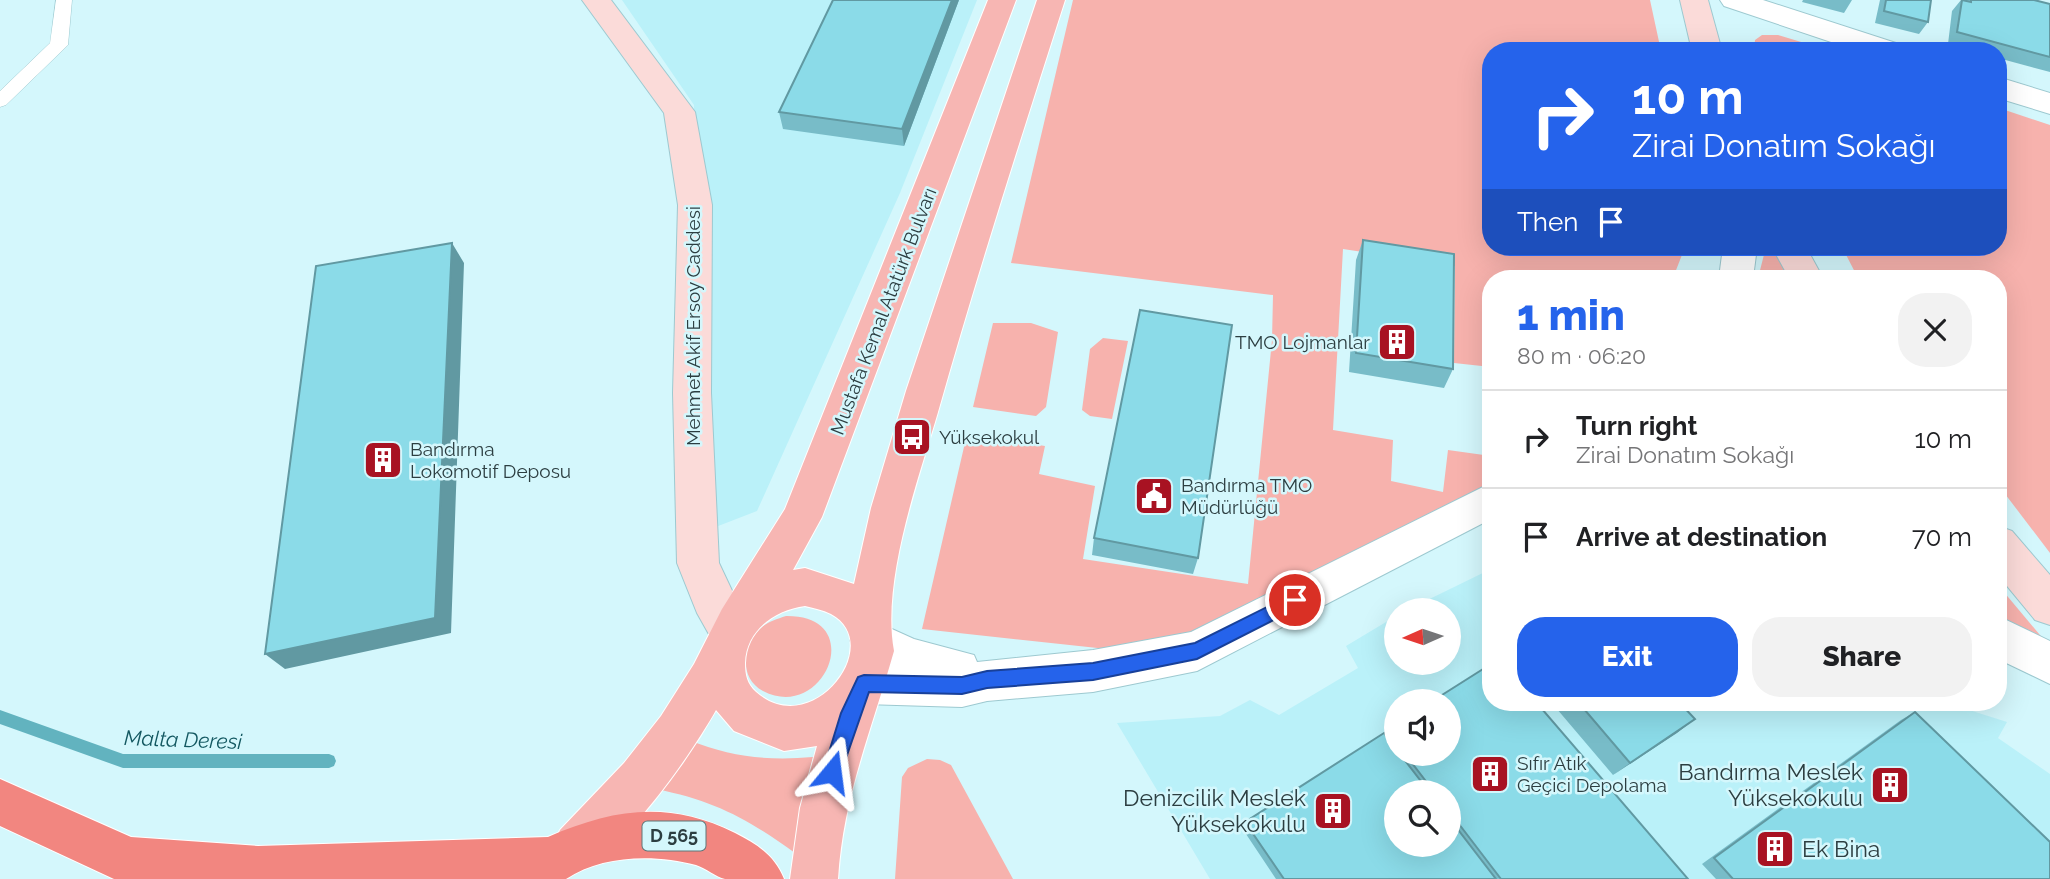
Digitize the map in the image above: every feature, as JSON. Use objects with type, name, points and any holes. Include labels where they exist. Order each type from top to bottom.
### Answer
[{"type":"highway","name":"D 565","points":[[0,802],[128,861],[258,870],[549,862],[622,835],[667,834],[709,844],[746,864],[760,879]]},
{"type":"main road","name":"Mehmet Akif Ersoy Caddesi","points":[[596,0],[679,111],[695,205],[692,393],[698,563],[712,599],[734,629]]},
{"type":"main road","name":"Mustafa Kemal Atatürk Bulvarı","points":[[549,862],[622,802],[662,755],[699,699],[734,629],[802,517],[1002,0]]},
{"type":"main road","points":[[814,879],[823,812],[837,751],[871,662],[873,583],[889,515],[961,271],[1051,0]]},
{"type":"main road","points":[[1694,0],[1705,42]]},
{"type":"main road","points":[[2007,555],[2050,606]]},
{"type":"main road","points":[[861,689],[837,713],[813,725],[785,728],[760,723],[740,709],[726,690],[722,666],[734,629],[762,600],[782,590],[804,587],[826,590],[845,598],[859,611],[871,634]]},
{"type":"street","points":[[1734,0],[1861,42]]},
{"type":"street","points":[[2007,90],[2050,104]]},
{"type":"street","points":[[861,689],[962,686],[987,680],[1093,671],[1197,651],[1482,505]]},
{"type":"street","points":[[871,634],[896,654],[923,664],[962,671],[987,680]]},
{"type":"street","points":[[2007,641],[2050,664]]},
{"type":"lane","points":[[0,101],[59,45],[64,0]]},
{"type":"shaded area","points":[[622,0],[977,0],[900,193],[757,511],[695,535],[694,105]]},
{"type":"shaded area","points":[[1073,0],[1650,0],[1659,42],[1482,42],[1482,256],[1682,256],[1676,270],[1482,270],[1482,366],[1454,363],[1455,266],[1343,249],[1333,430],[1393,440],[1391,481],[1443,492],[1448,450],[1482,455],[1482,490],[1244,610],[1144,653],[922,629],[967,434],[1045,446],[1039,474],[1095,486],[1083,559],[1248,584],[1272,340],[1273,295],[1011,263]]},
{"type":"shaded area","points":[[1762,35],[1778,35],[1801,42],[1755,42]]},
{"type":"shaded area","points":[[2007,111],[2050,125],[2050,553],[2007,497],[2007,270],[1854,270],[1847,256],[2007,256]]},
{"type":"shaded area","points":[[1764,256],[1781,256],[1788,270],[1760,270]]},
{"type":"shaded area","points":[[993,323],[1031,323],[1058,332],[1046,407],[1036,416],[973,407]]},
{"type":"shaded area","points":[[1103,338],[1128,341],[1112,419],[1090,416],[1082,410],[1090,349]]},
{"type":"shaded area","points":[[1482,573],[1482,711],[1972,711],[2007,722],[1998,738],[2050,774],[2050,879],[1210,879],[1117,723],[1220,716],[1250,700],[1279,715],[1358,668],[1346,646],[1384,623],[1384,676],[1461,676],[1461,598],[1432,598]]},
{"type":"shaded area","points":[[2007,596],[2050,647],[2007,623]]},
{"type":"shaded area","points":[[786,616],[811,620],[826,632],[831,648],[828,665],[819,681],[804,693],[785,697],[763,691],[755,685],[749,678],[746,660],[747,650],[755,634],[767,623]]},
{"type":"shaded area","points":[[689,740],[750,756],[813,757],[795,853],[729,812],[696,799],[656,789]]},
{"type":"shaded area","points":[[927,759],[940,760],[951,765],[1013,879],[895,879],[902,777],[908,768]]},
{"type":"building","points":[[833,0],[952,0],[902,129],[779,112]]},
{"type":"building","points":[[1886,0],[1931,0],[1928,22],[1884,11]]},
{"type":"building","points":[[1962,0],[2034,0],[2050,4],[2050,57],[2007,45],[2007,42],[1994,42],[1957,32]]},
{"type":"building","name":"TMO Lojmanlar","points":[[1363,240],[1454,254],[1453,369],[1356,353]]},
{"type":"building","name":"Bandırma Lokomotif Deposu","points":[[452,243],[435,618],[265,654],[316,266]]},
{"type":"building","name":"Bandırma TMO Müdürlüğü","points":[[1140,310],[1232,325],[1198,558],[1094,538]]},
{"type":"building","name":"Sıfır Atık Geçici Depolama","points":[[1482,670],[1482,711],[1544,711],[1688,879],[1501,879],[1461,827],[1461,780],[1425,780],[1414,766],[1461,766],[1461,689],[1452,689]]},
{"type":"building","points":[[1586,711],[1687,711],[1695,719],[1630,763]]},
{"type":"building","name":"Bandırma Meslek Yüksekokulu","points":[[1915,712],[2050,842],[2050,879],[1733,879],[1714,858]]},
{"type":"building","name":"Denizcilik Meslek Yüksekokulu","points":[[1384,733],[1384,766],[1409,766],[1420,780],[1384,780],[1384,857],[1461,857],[1461,834],[1496,879],[1284,879],[1245,822]]},
{"type":"waterway","name":"Malta Deresi","points":[[0,717],[123,761],[329,761]]},
{"type":"place","name":"TMO Lojmanlar","points":[[1397,342]]},
{"type":"place","name":"Yüksekokul","points":[[912,437]]},
{"type":"place","name":"Bandırma Lokomotif Deposu","points":[[383,460]]},
{"type":"place","name":"Bandırma TMO Müdürlüğü","points":[[1154,496]]},
{"type":"place","name":"Sıfır Atık Geçici Depolama","points":[[1490,774]]},
{"type":"place","name":"Bandırma Meslek Yüksekokulu","points":[[1890,785]]},
{"type":"place","name":"Denizcilik Meslek Yüksekokulu","points":[[1333,811]]},
{"type":"place","name":"Ek Bina","points":[[1775,849]]},
{"type":"route","points":[[832,772],[837,751],[864,683],[962,686],[987,680],[1093,671],[1197,651],[1295,600]]}]
